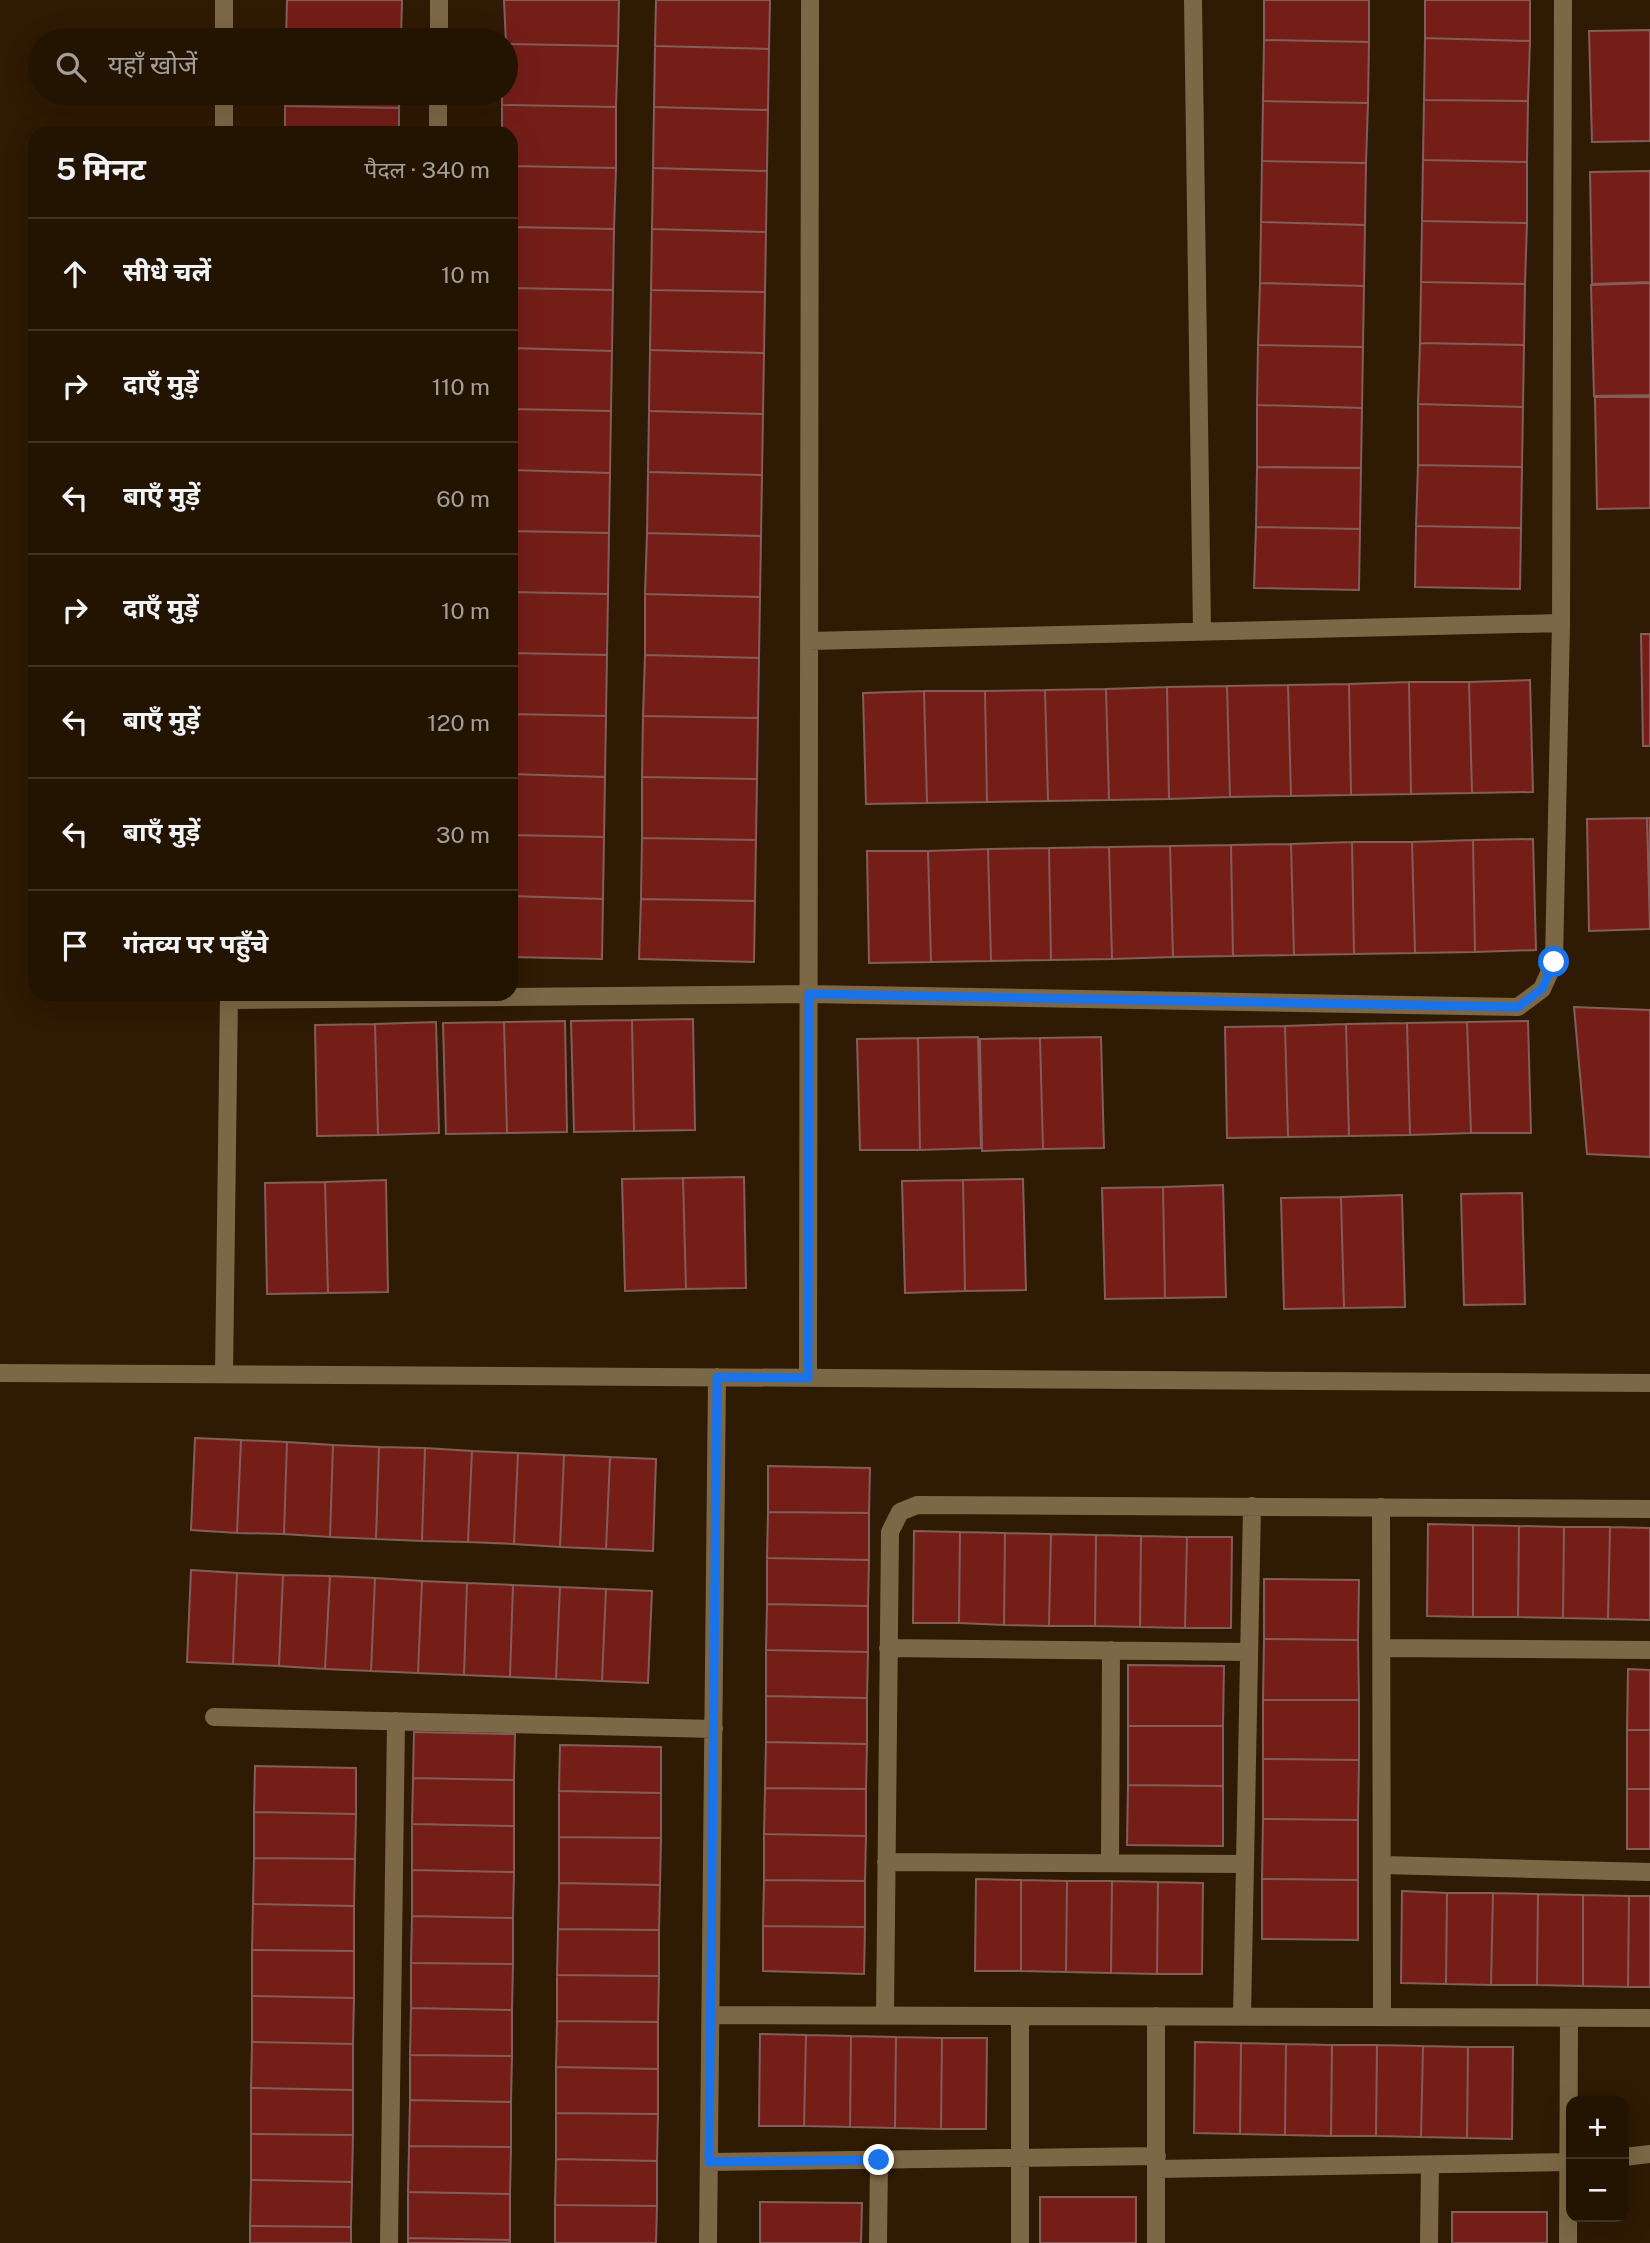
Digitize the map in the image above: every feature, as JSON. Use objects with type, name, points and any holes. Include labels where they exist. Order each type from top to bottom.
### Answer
[{"type":"street","points":[[223,0],[224,28]]},
{"type":"street","points":[[439,0],[439,28]]},
{"type":"street","points":[[808,1378],[810,0]]},
{"type":"street","points":[[1193,0],[1202,632]]},
{"type":"street","points":[[518,996],[809,994],[1518,1007],[1542,989],[1554,962],[1561,623],[1563,0]]},
{"type":"street","points":[[224,105],[224,126]]},
{"type":"street","points":[[438,126],[439,105]]},
{"type":"street","points":[[809,641],[1561,623]]},
{"type":"street","points":[[225,1374],[230,1001]]},
{"type":"street","points":[[0,1373],[1650,1383]]},
{"type":"street","points":[[708,2243],[717,1377]]},
{"type":"street","points":[[885,2015],[890,1532],[900,1511],[917,1505],[1650,1509]]},
{"type":"street","points":[[1242,2017],[1252,1506]]},
{"type":"street","points":[[1381,1507],[1382,2017]]},
{"type":"street","points":[[1382,1647],[1650,1650]]},
{"type":"street","points":[[888,1648],[1250,1652]]},
{"type":"street","points":[[1110,1864],[1111,1650]]},
{"type":"street","points":[[214,1717],[714,1729]]},
{"type":"street","points":[[389,2243],[396,1721]]},
{"type":"street","points":[[886,1862],[1245,1864]]},
{"type":"street","points":[[1381,1865],[1650,1872]]},
{"type":"street","points":[[711,2015],[1650,2018]]},
{"type":"street","points":[[1020,2016],[1020,2243]]},
{"type":"street","points":[[1156,2016],[1156,2243]]},
{"type":"street","points":[[1569,2018],[1569,2159]]},
{"type":"street","points":[[1629,2156],[1650,2154]]},
{"type":"street","points":[[709,2162],[1020,2158],[1156,2163],[1430,2165],[1566,2162]]},
{"type":"street","points":[[878,2243],[879,2160]]},
{"type":"street","points":[[1429,2243],[1430,2165]]},
{"type":"street","points":[[1568,2222],[1568,2243]]},
{"type":"building","points":[[287,0],[402,0],[401,28],[286,28]]},
{"type":"building","points":[[504,0],[619,0],[618,46],[518,44],[518,28],[505,28]]},
{"type":"building","points":[[656,0],[770,0],[769,49],[655,46]]},
{"type":"building","points":[[1264,0],[1369,0],[1369,42],[1264,40]]},
{"type":"building","points":[[1425,0],[1530,0],[1530,41],[1425,38]]},
{"type":"building","points":[[1650,30],[1650,141],[1592,142],[1589,31]]},
{"type":"building","points":[[1425,38],[1530,41],[1528,101],[1424,100]]},
{"type":"building","points":[[1264,40],[1369,42],[1368,103],[1263,101]]},
{"type":"building","points":[[518,44],[618,46],[616,107],[502,105],[518,105]]},
{"type":"building","points":[[655,46],[769,49],[768,110],[654,107]]},
{"type":"building","points":[[1424,100],[1528,101],[1527,162],[1423,160]]},
{"type":"building","points":[[1263,101],[1368,103],[1366,163],[1262,161]]},
{"type":"building","points":[[285,105],[399,105],[399,108]]},
{"type":"building","points":[[502,105],[616,107],[616,168],[518,166],[518,126],[502,126]]},
{"type":"building","points":[[285,106],[399,108],[399,126],[285,126]]},
{"type":"building","points":[[654,107],[768,110],[767,171],[653,168]]},
{"type":"building","points":[[1423,160],[1527,162],[1527,223],[1422,221]]},
{"type":"building","points":[[1262,161],[1366,163],[1365,225],[1261,222]]},
{"type":"building","points":[[518,166],[616,168],[614,229],[518,227]]},
{"type":"building","points":[[653,168],[767,171],[766,232],[652,229]]},
{"type":"building","points":[[1650,171],[1650,282],[1592,284],[1590,172]]},
{"type":"building","points":[[1422,221],[1527,223],[1525,284],[1421,282]]},
{"type":"building","points":[[1261,222],[1365,225],[1364,286],[1260,283]]},
{"type":"building","points":[[518,227],[614,229],[613,290],[518,288]]},
{"type":"building","points":[[652,229],[766,232],[765,292],[651,290]]},
{"type":"building","points":[[1421,282],[1525,284],[1524,345],[1420,343]]},
{"type":"building","points":[[1260,283],[1364,286],[1363,347],[1258,345]]},
{"type":"building","points":[[1650,283],[1650,395],[1594,396],[1591,285]]},
{"type":"building","points":[[518,288],[613,290],[612,351],[518,348]]},
{"type":"building","points":[[651,290],[765,292],[764,353],[650,350]]},
{"type":"building","points":[[1420,343],[1524,345],[1523,407],[1418,404]]},
{"type":"building","points":[[1258,345],[1363,347],[1362,408],[1257,405]]},
{"type":"building","points":[[518,348],[612,351],[611,411],[518,409]]},
{"type":"building","points":[[650,350],[764,353],[763,414],[649,411]]},
{"type":"building","points":[[1595,397],[1650,397],[1650,508],[1597,509]]},
{"type":"building","points":[[1418,404],[1523,407],[1522,467],[1418,465]]},
{"type":"building","points":[[1257,405],[1362,408],[1361,468],[1257,467]]},
{"type":"building","points":[[518,409],[611,411],[610,473],[518,470]]},
{"type":"building","points":[[649,411],[763,414],[762,475],[648,472]]},
{"type":"building","points":[[1418,465],[1522,467],[1521,528],[1416,526]]},
{"type":"building","points":[[1257,467],[1361,468],[1360,529],[1256,527]]},
{"type":"building","points":[[518,470],[610,473],[609,533],[518,531]]},
{"type":"building","points":[[648,472],[762,475],[761,536],[647,533]]},
{"type":"building","points":[[1416,526],[1521,528],[1520,589],[1415,587]]},
{"type":"building","points":[[1256,527],[1360,529],[1359,590],[1254,588]]},
{"type":"building","points":[[518,531],[609,533],[608,594],[518,592]]},
{"type":"building","points":[[647,533],[761,536],[760,597],[645,594]]},
{"type":"building","points":[[518,592],[608,594],[607,655],[518,653]]},
{"type":"building","points":[[645,594],[760,597],[759,658],[645,655]]},
{"type":"building","points":[[1641,634],[1650,634],[1650,746],[1643,746]]},
{"type":"building","points":[[518,653],[607,655],[606,716],[518,714]]},
{"type":"building","points":[[645,655],[759,658],[758,718],[643,716]]},
{"type":"building","points":[[1530,680],[1533,792],[1472,793],[1469,682]]},
{"type":"building","points":[[1409,682],[1411,794],[1351,795],[1349,684]]},
{"type":"building","points":[[1409,682],[1469,682],[1472,793],[1411,794]]},
{"type":"building","points":[[1349,684],[1351,795],[1291,796],[1288,685]]},
{"type":"building","points":[[1288,685],[1291,796],[1230,797],[1227,686]]},
{"type":"building","points":[[1227,686],[1230,797],[1169,799],[1167,687]]},
{"type":"building","points":[[1167,687],[1169,799],[1109,800],[1106,689]]},
{"type":"building","points":[[1106,689],[1109,800],[1048,801],[1045,690]]},
{"type":"building","points":[[1045,690],[1048,801],[987,802],[985,691]]},
{"type":"building","points":[[924,691],[927,803],[866,804],[863,693]]},
{"type":"building","points":[[924,691],[985,691],[987,802],[927,803]]},
{"type":"building","points":[[518,714],[606,716],[605,777],[518,774]]},
{"type":"building","points":[[643,716],[758,718],[757,779],[642,777]]},
{"type":"building","points":[[518,774],[605,777],[604,837],[518,835]]},
{"type":"building","points":[[642,777],[757,779],[756,840],[642,838]]},
{"type":"building","points":[[1647,818],[1650,929],[1589,931],[1587,819]]},
{"type":"building","points":[[1647,818],[1650,818],[1650,929]]},
{"type":"building","points":[[518,835],[604,837],[603,899],[518,896]]},
{"type":"building","points":[[642,838],[756,840],[755,901],[641,899]]},
{"type":"building","points":[[1533,839],[1536,950],[1475,952],[1473,840]]},
{"type":"building","points":[[1473,840],[1475,952],[1415,953],[1412,842]]},
{"type":"building","points":[[1352,842],[1412,842],[1415,953],[1354,954]]},
{"type":"building","points":[[1352,842],[1354,954],[1294,955],[1291,844]]},
{"type":"building","points":[[1291,844],[1294,955],[1233,956],[1231,845]]},
{"type":"building","points":[[1231,845],[1233,956],[1173,957],[1170,846]]},
{"type":"building","points":[[1170,846],[1173,957],[1112,959],[1109,847]]},
{"type":"building","points":[[1109,847],[1112,959],[1051,960],[1049,848]]},
{"type":"building","points":[[1049,848],[1051,960],[991,961],[988,849]]},
{"type":"building","points":[[988,849],[991,961],[931,962],[928,851]]},
{"type":"building","points":[[867,851],[928,851],[931,962],[869,963]]},
{"type":"building","points":[[518,896],[603,899],[602,959],[518,957]]},
{"type":"building","points":[[641,899],[755,901],[754,962],[639,959]]},
{"type":"building","points":[[1574,1007],[1650,1010],[1650,1157],[1587,1154]]},
{"type":"building","points":[[693,1019],[695,1130],[634,1131],[632,1020]]},
{"type":"building","points":[[632,1020],[634,1131],[574,1132],[571,1021]]},
{"type":"building","points":[[565,1021],[567,1132],[507,1133],[504,1022]]},
{"type":"building","points":[[1528,1021],[1531,1133],[1471,1133],[1467,1022]]},
{"type":"building","points":[[436,1022],[439,1133],[378,1135],[375,1024]]},
{"type":"building","points":[[504,1022],[507,1133],[446,1134],[443,1023]]},
{"type":"building","points":[[1467,1022],[1471,1133],[1410,1135],[1407,1023]]},
{"type":"building","points":[[1407,1023],[1410,1135],[1349,1136],[1346,1024]]},
{"type":"building","points":[[375,1024],[378,1135],[317,1136],[315,1025]]},
{"type":"building","points":[[1346,1024],[1349,1136],[1288,1137],[1285,1026]]},
{"type":"building","points":[[1285,1026],[1288,1137],[1227,1138],[1225,1027]]},
{"type":"building","points":[[978,1037],[981,1148],[920,1150],[918,1038]]},
{"type":"building","points":[[1101,1037],[1104,1148],[1043,1149],[1040,1038]]},
{"type":"building","points":[[918,1038],[920,1150],[860,1150],[857,1039]]},
{"type":"building","points":[[1040,1038],[1043,1149],[982,1151],[980,1039]]},
{"type":"building","points":[[744,1177],[746,1288],[686,1289],[683,1178]]},
{"type":"building","points":[[683,1178],[686,1289],[625,1291],[622,1179]]},
{"type":"building","points":[[1023,1179],[1026,1290],[965,1291],[963,1180]]},
{"type":"building","points":[[386,1180],[388,1292],[328,1293],[325,1182]]},
{"type":"building","points":[[963,1180],[965,1291],[905,1293],[902,1181]]},
{"type":"building","points":[[325,1182],[328,1293],[267,1294],[265,1183]]},
{"type":"building","points":[[1223,1185],[1226,1297],[1165,1298],[1163,1187]]},
{"type":"building","points":[[1163,1187],[1165,1298],[1105,1299],[1102,1188]]},
{"type":"building","points":[[1522,1193],[1525,1304],[1464,1305],[1461,1194]]},
{"type":"building","points":[[1402,1195],[1405,1307],[1344,1308],[1341,1197]]},
{"type":"building","points":[[1341,1197],[1344,1308],[1284,1309],[1281,1198]]},
{"type":"building","points":[[195,1438],[241,1440],[237,1533],[191,1530]]},
{"type":"building","points":[[241,1440],[287,1442],[284,1534],[237,1533]]},
{"type":"building","points":[[287,1442],[333,1445],[330,1537],[284,1534]]},
{"type":"building","points":[[333,1445],[379,1447],[376,1539],[330,1537]]},
{"type":"building","points":[[379,1447],[425,1448],[422,1541],[376,1539]]},
{"type":"building","points":[[425,1448],[472,1451],[468,1542],[422,1541]]},
{"type":"building","points":[[472,1451],[518,1453],[514,1544],[468,1542]]},
{"type":"building","points":[[518,1453],[564,1455],[560,1547],[514,1544]]},
{"type":"building","points":[[564,1455],[610,1457],[606,1549],[560,1547]]},
{"type":"building","points":[[610,1457],[656,1459],[653,1551],[606,1549]]},
{"type":"building","points":[[768,1466],[870,1468],[869,1513],[768,1512]]},
{"type":"building","points":[[768,1512],[869,1513],[869,1560],[767,1558]]},
{"type":"building","points":[[1428,1524],[1473,1525],[1473,1617],[1427,1616]]},
{"type":"building","points":[[1473,1525],[1519,1526],[1518,1617],[1473,1617]]},
{"type":"building","points":[[1519,1526],[1564,1527],[1563,1618],[1518,1617]]},
{"type":"building","points":[[1564,1527],[1610,1527],[1608,1619],[1563,1618]]},
{"type":"building","points":[[1610,1527],[1650,1528],[1650,1620],[1608,1619]]},
{"type":"building","points":[[914,1531],[960,1532],[959,1623],[913,1623]]},
{"type":"building","points":[[960,1532],[1005,1533],[1004,1625],[959,1623]]},
{"type":"building","points":[[1005,1533],[1051,1534],[1049,1626],[1004,1625]]},
{"type":"building","points":[[1051,1534],[1096,1535],[1095,1626],[1049,1626]]},
{"type":"building","points":[[1096,1535],[1141,1536],[1140,1627],[1095,1626]]},
{"type":"building","points":[[1141,1536],[1187,1537],[1185,1628],[1140,1627]]},
{"type":"building","points":[[1187,1537],[1232,1537],[1231,1628],[1185,1628]]},
{"type":"building","points":[[767,1558],[869,1560],[868,1606],[767,1604]]},
{"type":"building","points":[[191,1570],[237,1573],[233,1664],[187,1662]]},
{"type":"building","points":[[237,1573],[283,1575],[279,1666],[233,1664]]},
{"type":"building","points":[[283,1575],[330,1576],[325,1669],[279,1666]]},
{"type":"building","points":[[330,1576],[375,1578],[371,1671],[325,1669]]},
{"type":"building","points":[[375,1578],[422,1581],[418,1673],[371,1671]]},
{"type":"building","points":[[1264,1579],[1359,1580],[1358,1640],[1264,1639]]},
{"type":"building","points":[[422,1581],[467,1583],[464,1675],[418,1673]]},
{"type":"building","points":[[467,1583],[513,1585],[510,1677],[464,1675]]},
{"type":"building","points":[[513,1585],[560,1587],[556,1679],[510,1677]]},
{"type":"building","points":[[560,1587],[606,1589],[602,1681],[556,1679]]},
{"type":"building","points":[[606,1589],[652,1591],[648,1683],[602,1681]]},
{"type":"building","points":[[767,1604],[868,1606],[868,1652],[766,1650]]},
{"type":"building","points":[[1264,1639],[1358,1640],[1359,1700],[1263,1700]]},
{"type":"building","points":[[766,1650],[868,1652],[867,1698],[766,1696]]},
{"type":"building","points":[[1128,1665],[1224,1666],[1223,1726],[1128,1726]]},
{"type":"building","points":[[1628,1669],[1650,1670],[1650,1730],[1627,1730]]},
{"type":"building","points":[[766,1696],[867,1698],[867,1744],[766,1742]]},
{"type":"building","points":[[1263,1700],[1359,1700],[1359,1760],[1263,1759]]},
{"type":"building","points":[[1128,1726],[1223,1726],[1223,1786],[1128,1785]]},
{"type":"building","points":[[1627,1730],[1650,1730],[1650,1789],[1627,1789]]},
{"type":"building","points":[[414,1732],[515,1734],[514,1780],[413,1778]]},
{"type":"building","points":[[766,1742],[867,1744],[866,1789],[765,1788]]},
{"type":"building","points":[[560,1745],[661,1747],[661,1793],[559,1791]]},
{"type":"building","points":[[1263,1759],[1359,1760],[1358,1820],[1263,1819]]},
{"type":"building","points":[[255,1766],[356,1768],[356,1814],[254,1812]]},
{"type":"building","points":[[413,1778],[514,1780],[514,1826],[412,1824]]},
{"type":"building","points":[[1128,1785],[1223,1786],[1223,1846],[1127,1845]]},
{"type":"building","points":[[765,1788],[866,1789],[866,1836],[764,1834]]},
{"type":"building","points":[[1627,1789],[1650,1789],[1650,1849],[1627,1849]]},
{"type":"building","points":[[559,1791],[661,1793],[661,1838],[559,1837]]},
{"type":"building","points":[[254,1812],[356,1814],[355,1859],[254,1858]]},
{"type":"building","points":[[1263,1819],[1358,1820],[1358,1880],[1262,1879]]},
{"type":"building","points":[[412,1824],[514,1826],[514,1872],[412,1870]]},
{"type":"building","points":[[764,1834],[866,1836],[865,1881],[764,1880]]},
{"type":"building","points":[[559,1837],[661,1838],[660,1885],[559,1883]]},
{"type":"building","points":[[254,1858],[355,1859],[354,1906],[253,1904]]},
{"type":"building","points":[[412,1870],[514,1872],[513,1918],[412,1916]]},
{"type":"building","points":[[976,1879],[1021,1880],[1021,1971],[975,1971]]},
{"type":"building","points":[[1262,1879],[1358,1880],[1358,1940],[1262,1939]]},
{"type":"building","points":[[764,1880],[865,1881],[865,1927],[763,1926]]},
{"type":"building","points":[[1021,1880],[1067,1881],[1066,1972],[1021,1971]]},
{"type":"building","points":[[1067,1881],[1112,1881],[1111,1973],[1066,1972]]},
{"type":"building","points":[[1112,1881],[1158,1882],[1157,1974],[1111,1973]]},
{"type":"building","points":[[1158,1882],[1203,1883],[1202,1974],[1157,1974]]},
{"type":"building","points":[[559,1883],[660,1885],[659,1930],[558,1929]]},
{"type":"building","points":[[1402,1891],[1447,1893],[1446,1984],[1401,1983]]},
{"type":"building","points":[[1447,1893],[1493,1893],[1491,1985],[1446,1984]]},
{"type":"building","points":[[1493,1893],[1538,1894],[1537,1985],[1491,1985]]},
{"type":"building","points":[[1538,1894],[1583,1895],[1583,1986],[1537,1985]]},
{"type":"building","points":[[1583,1895],[1629,1896],[1628,1987],[1583,1986]]},
{"type":"building","points":[[1629,1896],[1650,1896],[1650,1987],[1628,1987]]},
{"type":"building","points":[[253,1904],[354,1906],[354,1951],[252,1950]]},
{"type":"building","points":[[412,1916],[513,1918],[513,1964],[411,1963]]},
{"type":"building","points":[[763,1926],[865,1927],[864,1974],[763,1971]]},
{"type":"building","points":[[558,1929],[659,1930],[659,1976],[557,1975]]},
{"type":"building","points":[[252,1950],[354,1951],[354,1998],[252,1996]]},
{"type":"building","points":[[411,1963],[513,1964],[512,2010],[411,2008]]},
{"type":"building","points":[[557,1975],[659,1976],[658,2022],[557,2021]]},
{"type":"building","points":[[252,1996],[354,1998],[353,2044],[252,2042]]},
{"type":"building","points":[[411,2008],[512,2010],[512,2056],[410,2055]]},
{"type":"building","points":[[557,2021],[658,2022],[658,2069],[556,2067]]},
{"type":"building","points":[[760,2034],[806,2035],[804,2126],[759,2126]]},
{"type":"building","points":[[806,2035],[851,2036],[850,2127],[804,2126]]},
{"type":"building","points":[[851,2036],[896,2037],[895,2128],[850,2127]]},
{"type":"building","points":[[896,2037],[942,2038],[941,2129],[895,2128]]},
{"type":"building","points":[[942,2038],[987,2038],[986,2129],[941,2129]]},
{"type":"building","points":[[252,2042],[353,2044],[353,2090],[251,2088]]},
{"type":"building","points":[[1195,2042],[1241,2043],[1240,2134],[1194,2133]]},
{"type":"building","points":[[1241,2043],[1286,2044],[1285,2135],[1240,2134]]},
{"type":"building","points":[[1286,2044],[1332,2045],[1331,2136],[1285,2135]]},
{"type":"building","points":[[1332,2045],[1377,2045],[1376,2136],[1331,2136]]},
{"type":"building","points":[[1377,2045],[1423,2046],[1421,2137],[1376,2136]]},
{"type":"building","points":[[1423,2046],[1468,2047],[1467,2138],[1421,2137]]},
{"type":"building","points":[[1468,2047],[1513,2047],[1512,2139],[1467,2138]]},
{"type":"building","points":[[410,2055],[512,2056],[511,2102],[410,2100]]},
{"type":"building","points":[[556,2067],[658,2069],[658,2114],[556,2113]]},
{"type":"building","points":[[251,2088],[353,2090],[353,2135],[251,2134]]},
{"type":"building","points":[[410,2100],[511,2102],[511,2147],[409,2146]]},
{"type":"building","points":[[556,2113],[658,2114],[657,2161],[556,2159]]},
{"type":"building","points":[[251,2134],[353,2135],[352,2182],[251,2180]]},
{"type":"building","points":[[409,2146],[511,2147],[510,2194],[408,2192]]},
{"type":"building","points":[[556,2159],[657,2161],[657,2206],[555,2205]]},
{"type":"building","points":[[251,2180],[352,2182],[351,2227],[250,2226]]},
{"type":"building","points":[[408,2192],[510,2194],[510,2240],[408,2238]]},
{"type":"building","points":[[1040,2197],[1136,2197],[1136,2243],[1040,2243]]},
{"type":"building","points":[[760,2202],[862,2203],[861,2243],[760,2243]]},
{"type":"building","points":[[555,2205],[657,2206],[656,2243],[555,2243]]},
{"type":"building","points":[[1452,2212],[1547,2212],[1547,2243],[1452,2243]]},
{"type":"building","points":[[250,2226],[351,2227],[351,2243],[250,2243]]},
{"type":"building","points":[[408,2238],[510,2240],[510,2243],[408,2243]]},
{"type":"route","points":[[879,2160],[709,2162],[717,1377],[808,1378],[809,994],[1518,1007],[1542,989],[1554,962]]}]
